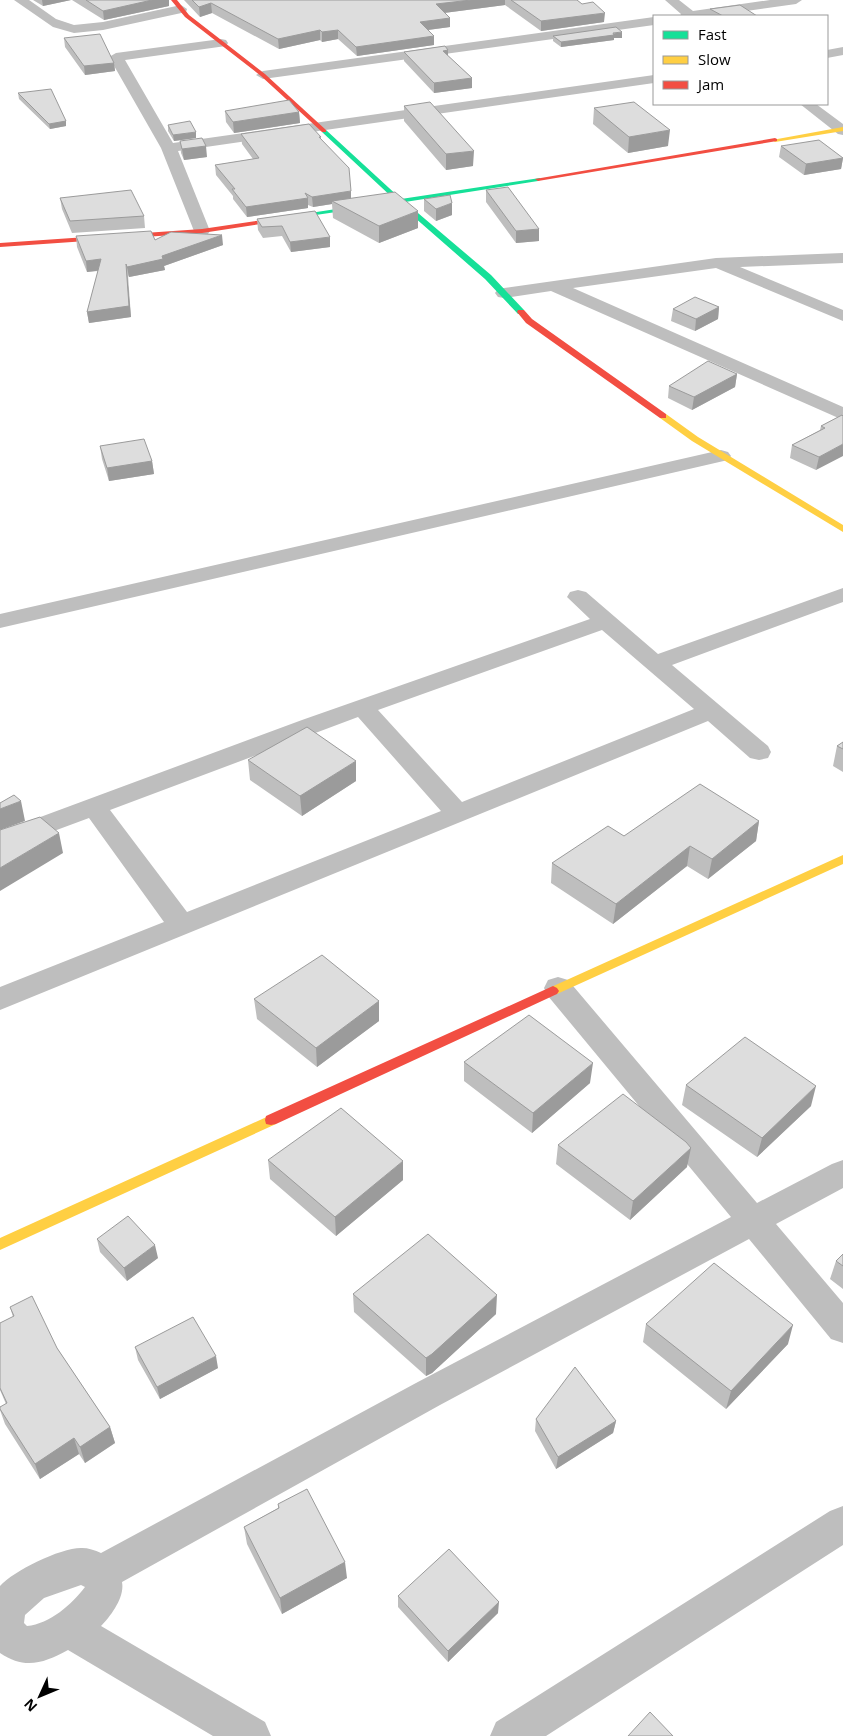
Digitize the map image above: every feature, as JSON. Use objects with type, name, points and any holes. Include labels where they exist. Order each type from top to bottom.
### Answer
[{"type":"street","points":[[20,0],[56,23],[70,28],[107,24],[178,4],[187,16],[263,75],[322,128],[400,201],[504,293],[510,302],[529,321],[721,456],[843,529]]},
{"type":"street","points":[[671,0],[690,15]]},
{"type":"street","points":[[698,15],[796,0]]},
{"type":"street","points":[[263,75],[653,21]]},
{"type":"street","points":[[202,231],[169,148],[116,57],[221,43]]},
{"type":"street","points":[[828,54],[843,51]]},
{"type":"street","points":[[169,148],[322,128],[653,79]]},
{"type":"street","points":[[808,105],[842,130]]},
{"type":"street","points":[[0,245],[202,231],[842,130]]},
{"type":"street","points":[[504,293],[716,263],[843,258]]},
{"type":"street","points":[[716,263],[843,316]]},
{"type":"street","points":[[553,286],[843,414]]},
{"type":"street","points":[[0,621],[721,456]]},
{"type":"street","points":[[655,663],[843,595]]},
{"type":"street","points":[[578,598],[760,752]]},
{"type":"street","points":[[0,842],[605,620]]},
{"type":"street","points":[[363,708],[456,813]]},
{"type":"street","points":[[0,999],[711,711]]},
{"type":"street","points":[[95,808],[182,926]]},
{"type":"street","points":[[0,1244],[843,859]]},
{"type":"street","points":[[558,988],[752,1222],[843,1328]]},
{"type":"street","points":[[99,1574],[428,1394],[843,1173]]},
{"type":"street","points":[[510,1736],[843,1524]]},
{"type":"street","points":[[81,1566],[95,1569],[99,1574],[103,1581],[102,1597],[97,1604],[56,1637],[42,1643],[28,1645],[17,1642],[8,1634],[4,1612],[20,1590],[81,1566]]},
{"type":"street","points":[[68,1628],[251,1736]]},
{"type":"building","points":[[86,0],[152,0],[103,11]]},
{"type":"building","points":[[192,0],[471,0],[436,4],[450,18],[420,22],[434,36],[356,47],[338,30],[322,32],[320,30],[278,39],[211,3],[199,7]]},
{"type":"building","points":[[511,0],[577,0],[582,4],[593,2],[605,13],[541,21]]},
{"type":"building","points":[[740,5],[755,15],[721,15],[710,9]]},
{"type":"building","points":[[616,27],[622,32],[613,33],[614,35],[561,42],[553,36]]},
{"type":"building","points":[[100,34],[114,63],[84,66],[64,38]]},
{"type":"building","points":[[445,46],[448,50],[443,51],[472,78],[434,83],[404,52]]},
{"type":"building","points":[[51,89],[66,121],[49,124],[18,93]]},
{"type":"building","points":[[289,100],[299,112],[233,122],[225,111]]},
{"type":"building","points":[[430,102],[474,151],[446,154],[404,106]]},
{"type":"building","points":[[634,102],[670,130],[629,137],[594,108]]},
{"type":"building","points":[[190,121],[196,132],[173,135],[168,125]]},
{"type":"building","points":[[309,124],[349,168],[351,191],[312,197],[305,193],[308,198],[246,207],[232,189],[235,189],[215,165],[259,158],[241,134]]},
{"type":"building","points":[[202,138],[206,146],[182,149],[180,141]]},
{"type":"building","points":[[819,140],[843,158],[806,164],[781,146]]},
{"type":"building","points":[[508,187],[539,229],[516,231],[486,190]]},
{"type":"building","points":[[131,190],[144,216],[70,221],[60,198]]},
{"type":"building","points":[[395,192],[418,211],[379,226],[332,201]]},
{"type":"building","points":[[450,195],[452,203],[436,209],[424,199]]},
{"type":"building","points":[[315,211],[330,237],[290,242],[282,226],[262,227],[257,219]]},
{"type":"building","points":[[151,231],[155,240],[171,232],[222,235],[162,256],[163,259],[127,267],[126,264],[129,306],[87,312],[101,259],[86,261],[76,236]]},
{"type":"building","points":[[695,297],[719,307],[696,319],[673,309]]},
{"type":"building","points":[[708,361],[737,374],[694,397],[669,386]]},
{"type":"building","points":[[842,415],[843,444],[819,457],[792,445],[825,428],[821,426]]},
{"type":"building","points":[[144,439],[152,461],[107,468],[100,446]]},
{"type":"building","points":[[307,727],[356,761],[300,796],[248,760]]},
{"type":"building","points":[[843,742],[843,749],[837,746]]},
{"type":"building","points":[[700,784],[759,821],[712,859],[690,846],[616,904],[552,863],[608,826],[624,836]]},
{"type":"building","points":[[14,795],[21,801],[0,809],[0,803]]},
{"type":"building","points":[[40,817],[59,833],[0,868],[0,830]]},
{"type":"building","points":[[322,955],[379,1001],[316,1048],[254,999]]},
{"type":"building","points":[[529,1015],[593,1063],[533,1113],[464,1062]]},
{"type":"building","points":[[745,1037],[816,1086],[762,1138],[686,1085]]},
{"type":"building","points":[[623,1094],[686,1142],[691,1148],[633,1201],[558,1145]]},
{"type":"building","points":[[341,1108],[403,1161],[335,1217],[268,1160]]},
{"type":"building","points":[[128,1216],[155,1245],[124,1268],[97,1239]]},
{"type":"building","points":[[428,1234],[497,1295],[426,1358],[353,1294]]},
{"type":"building","points":[[843,1254],[843,1266],[836,1261]]},
{"type":"building","points":[[714,1263],[793,1325],[731,1391],[646,1324]]},
{"type":"building","points":[[32,1296],[57,1348],[110,1427],[80,1447],[74,1438],[35,1464],[0,1409],[0,1407],[7,1403],[0,1388],[0,1323],[14,1316],[10,1307]]},
{"type":"building","points":[[193,1317],[216,1356],[157,1387],[135,1347]]},
{"type":"building","points":[[575,1367],[616,1421],[558,1457],[536,1419]]},
{"type":"building","points":[[307,1489],[345,1562],[280,1598],[244,1527],[279,1508],[278,1504]]},
{"type":"building","points":[[449,1549],[499,1602],[448,1651],[398,1596]]},
{"type":"building","points":[[650,1712],[673,1736],[628,1736]]},
{"type":"traffic: fast","points":[[324,131],[400,201],[488,277],[521,312]]},
{"type":"traffic: fast","points":[[297,217],[538,179]]},
{"type":"traffic: slow","points":[[775,140],[843,129]]},
{"type":"traffic: slow","points":[[663,416],[695,439],[843,529]]},
{"type":"traffic: slow","points":[[553,991],[843,859]]},
{"type":"traffic: slow","points":[[0,1244],[271,1120]]},
{"type":"traffic: jam","points":[[174,0],[187,16],[263,75],[324,131]]},
{"type":"traffic: jam","points":[[538,179],[775,140]]},
{"type":"traffic: jam","points":[[0,245],[202,231],[297,217]]},
{"type":"traffic: jam","points":[[521,312],[529,321],[663,416]]},
{"type":"traffic: jam","points":[[271,1120],[553,991]]}]
